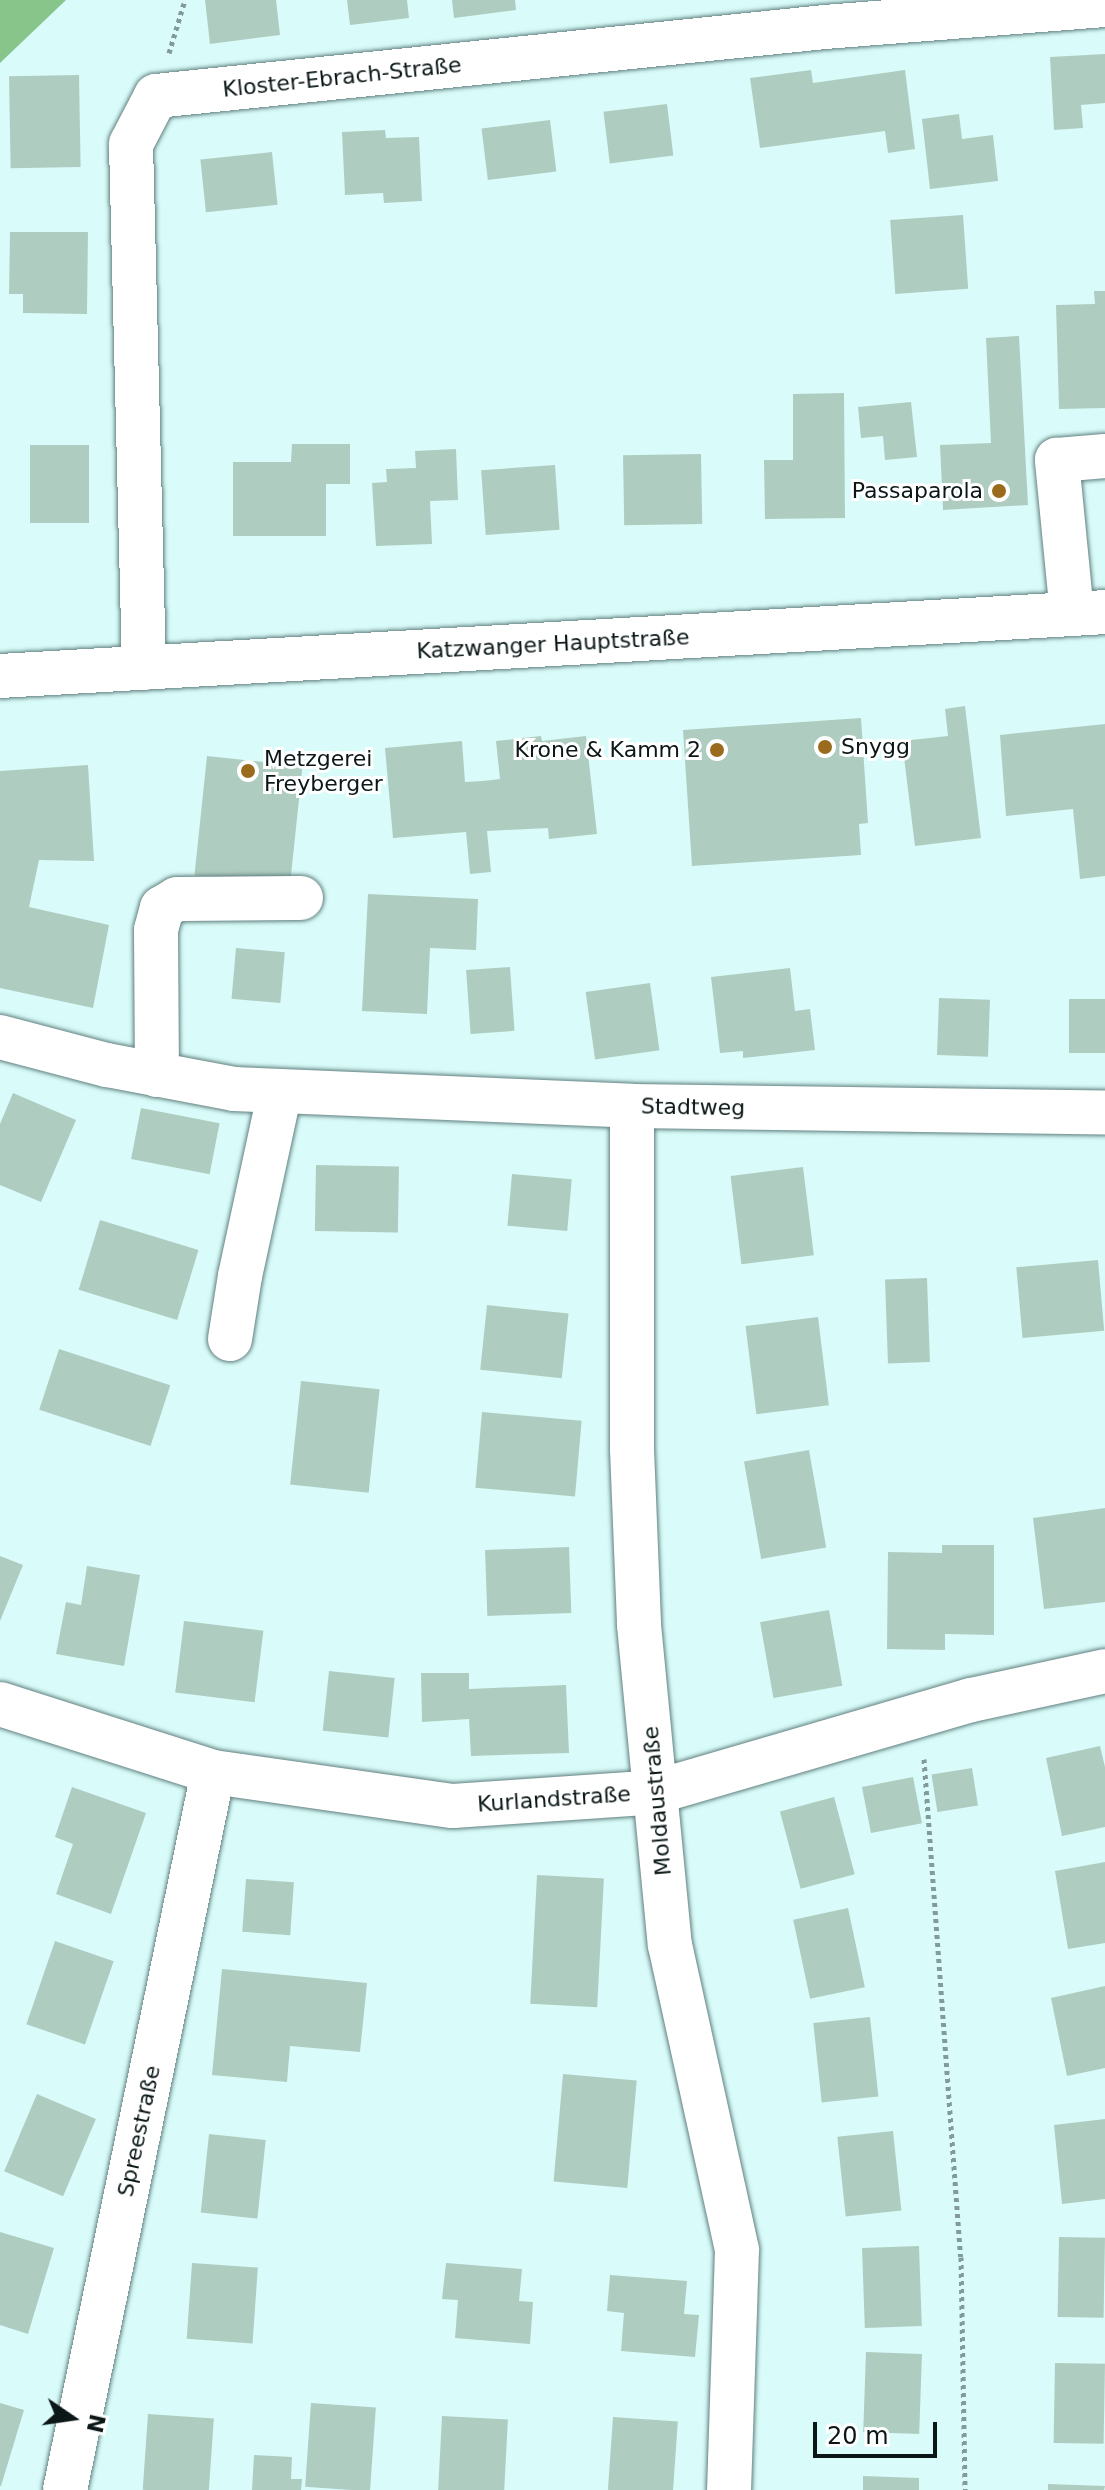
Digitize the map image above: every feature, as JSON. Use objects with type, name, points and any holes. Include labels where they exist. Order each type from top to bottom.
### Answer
[{"type":"street","name":"Kloster-Ebrach-Straße","points":[[144,668],[131,144],[156,96],[828,14],[1105,5]]},
{"type":"street","points":[[1089,613],[1057,460],[1105,456]]},
{"type":"street","name":"Katzwanger Hauptstraße","points":[[0,676],[1089,613]]},
{"type":"street","points":[[157,1075],[156,930],[162,908],[177,899],[301,898]]},
{"type":"street","name":"Stadtweg","points":[[0,1037],[157,1075],[234,1089],[632,1106],[1105,1113]]},
{"type":"street","points":[[230,1339],[240,1276],[280,1091]]},
{"type":"street","name":"Moldaustraße","points":[[632,1106],[632,1449],[639,1625],[670,1945],[737,2250],[729,2490]]},
{"type":"street","name":"Kurlandstraße","points":[[0,1704],[213,1772],[453,1806],[656,1792],[921,1714],[1105,1671]]},
{"type":"street","name":"Spreestraße","points":[[65,2490],[213,1772]]},
{"type":"path","points":[[921,1714],[961,2257],[965,2490]]},
{"type":"green space","points":[[0,0],[66,0],[0,63]]},
{"type":"building","points":[[205,0],[276,0],[280,35],[210,44]]},
{"type":"building","points":[[347,0],[407,0],[409,18],[350,25]]},
{"type":"building","points":[[452,0],[515,0],[516,10],[454,18]]},
{"type":"building","points":[[1105,54],[1105,103],[1081,105],[1083,128],[1054,130],[1050,57]]},
{"type":"building","points":[[811,70],[813,83],[905,70],[915,149],[888,153],[885,131],[760,148],[750,78]]},
{"type":"building","points":[[79,75],[81,167],[11,168],[9,76]]},
{"type":"building","points":[[667,104],[673,156],[610,163],[603,112]]},
{"type":"building","points":[[959,114],[962,139],[993,135],[998,181],[930,189],[922,119]]},
{"type":"building","points":[[550,120],[556,172],[488,180],[482,128]]},
{"type":"building","points":[[385,130],[386,138],[419,137],[422,201],[384,203],[383,193],[345,195],[342,132]]},
{"type":"building","points":[[272,152],[278,205],[206,212],[200,160]]},
{"type":"building","points":[[963,215],[968,289],[895,294],[890,220]]},
{"type":"building","points":[[10,232],[88,232],[87,314],[23,313],[23,294],[9,294]]},
{"type":"building","points":[[1094,291],[1105,291],[1105,408],[1059,409],[1056,305],[1095,304]]},
{"type":"building","points":[[1019,336],[1028,505],[943,510],[940,445],[991,443],[986,338]]},
{"type":"building","points":[[844,393],[845,518],[765,519],[764,460],[793,460],[793,394]]},
{"type":"building","points":[[911,402],[917,457],[885,460],[883,436],[861,438],[858,407]]},
{"type":"building","points":[[292,444],[350,444],[350,484],[326,484],[326,536],[233,536],[233,462],[291,462]]},
{"type":"building","points":[[30,445],[89,445],[89,523],[30,523]]},
{"type":"building","points":[[456,449],[458,500],[430,501],[432,544],[376,546],[372,483],[387,482],[386,469],[416,468],[415,451]]},
{"type":"building","points":[[701,454],[702,524],[624,525],[623,455]]},
{"type":"building","points":[[555,465],[560,530],[486,535],[481,470]]},
{"type":"building","points":[[965,706],[981,838],[915,846],[902,741],[948,736],[945,709]]},
{"type":"building","points":[[861,718],[868,823],[859,824],[861,855],[692,866],[683,730]]},
{"type":"building","points":[[1105,724],[1105,876],[1080,879],[1073,809],[1006,816],[1000,735]]},
{"type":"building","points":[[541,736],[542,741],[586,736],[597,834],[549,839],[548,828],[487,831],[491,872],[470,874],[466,832],[393,838],[385,748],[462,741],[465,782],[483,781],[500,779],[496,741]]},
{"type":"building","points":[[207,756],[302,766],[290,885],[194,875]]},
{"type":"building","points":[[88,765],[94,861],[39,860],[29,907],[109,925],[93,1008],[0,988],[0,771]]},
{"type":"building","points":[[368,894],[478,899],[476,950],[430,948],[427,1014],[362,1011]]},
{"type":"building","points":[[236,948],[285,952],[280,1003],[232,999]]},
{"type":"building","points":[[510,967],[514,1031],[471,1034],[466,970]]},
{"type":"building","points":[[790,968],[795,1011],[810,1009],[815,1050],[743,1058],[743,1051],[720,1053],[711,977]]},
{"type":"building","points":[[650,983],[659,1050],[595,1059],[586,992]]},
{"type":"building","points":[[939,998],[990,1000],[988,1057],[937,1055]]},
{"type":"building","points":[[1069,999],[1105,999],[1105,1053],[1069,1053]]},
{"type":"building","points":[[13,1093],[76,1120],[41,1202],[0,1185],[0,1124]]},
{"type":"building","points":[[141,1108],[220,1123],[210,1174],[131,1159]]},
{"type":"building","points":[[316,1165],[399,1166],[398,1232],[315,1231]]},
{"type":"building","points":[[803,1167],[814,1255],[741,1264],[731,1176]]},
{"type":"building","points":[[512,1174],[572,1179],[567,1231],[507,1226]]},
{"type":"building","points":[[100,1220],[198,1250],[177,1320],[79,1290]]},
{"type":"building","points":[[1098,1260],[1104,1331],[1023,1338],[1016,1267]]},
{"type":"building","points":[[927,1278],[930,1362],[888,1363],[885,1279]]},
{"type":"building","points":[[487,1305],[569,1314],[562,1378],[480,1370]]},
{"type":"building","points":[[818,1317],[829,1405],[756,1414],[746,1326]]},
{"type":"building","points":[[59,1349],[170,1385],[150,1446],[39,1410]]},
{"type":"building","points":[[301,1381],[380,1389],[369,1493],[290,1484]]},
{"type":"building","points":[[482,1412],[582,1421],[575,1496],[475,1488]]},
{"type":"building","points":[[809,1450],[826,1547],[761,1559],[744,1461]]},
{"type":"building","points":[[1105,1508],[1105,1602],[1044,1609],[1033,1518]]},
{"type":"building","points":[[942,1545],[994,1545],[994,1635],[945,1634],[945,1650],[887,1649],[888,1552],[942,1553]]},
{"type":"building","points":[[569,1547],[571,1613],[487,1616],[485,1550]]},
{"type":"building","points":[[0,1556],[23,1565],[0,1621]]},
{"type":"building","points":[[87,1566],[140,1575],[124,1666],[56,1654],[66,1602],[81,1605]]},
{"type":"building","points":[[829,1610],[842,1686],[773,1698],[760,1622]]},
{"type":"building","points":[[184,1621],[263,1631],[255,1702],[175,1692]]},
{"type":"building","points":[[329,1671],[395,1678],[388,1738],[323,1731]]},
{"type":"building","points":[[421,1673],[469,1673],[469,1689],[566,1685],[569,1753],[471,1756],[469,1719],[422,1722]]},
{"type":"building","points":[[1100,1746],[1105,1767],[1105,1827],[1062,1836],[1046,1758]]},
{"type":"building","points":[[972,1768],[978,1806],[937,1812],[932,1774]]},
{"type":"building","points":[[913,1777],[922,1823],[871,1833],[862,1787]]},
{"type":"building","points":[[72,1787],[146,1813],[111,1914],[56,1894],[73,1844],[55,1837]]},
{"type":"building","points":[[834,1797],[855,1874],[801,1889],[780,1811]]},
{"type":"building","points":[[1105,1862],[1105,1943],[1068,1949],[1055,1871]]},
{"type":"building","points":[[537,1875],[604,1879],[597,2007],[530,2004]]},
{"type":"building","points":[[246,1879],[294,1882],[290,1935],[242,1932]]},
{"type":"building","points":[[848,1908],[865,1987],[810,1999],[793,1920]]},
{"type":"building","points":[[55,1941],[114,1961],[85,2044],[26,2024]]},
{"type":"building","points":[[222,1969],[367,1983],[360,2052],[290,2046],[287,2082],[212,2075]]},
{"type":"building","points":[[1105,1986],[1105,2068],[1067,2076],[1051,1998]]},
{"type":"building","points":[[870,2017],[878,2097],[822,2103],[813,2023]]},
{"type":"building","points":[[563,2074],[637,2080],[627,2188],[554,2182]]},
{"type":"building","points":[[37,2094],[96,2119],[63,2196],[4,2171]]},
{"type":"building","points":[[1105,2119],[1105,2199],[1062,2204],[1054,2125]]},
{"type":"building","points":[[893,2131],[901,2211],[846,2216],[837,2137]]},
{"type":"building","points":[[209,2134],[266,2140],[257,2219],[201,2213]]},
{"type":"building","points":[[0,2232],[54,2248],[28,2334],[0,2325]]},
{"type":"building","points":[[1059,2237],[1105,2238],[1104,2318],[1058,2317]]},
{"type":"building","points":[[919,2246],[922,2326],[865,2328],[862,2248]]},
{"type":"building","points":[[192,2263],[258,2268],[253,2343],[187,2339]]},
{"type":"building","points":[[446,2263],[522,2269],[519,2301],[533,2302],[530,2344],[455,2338],[458,2300],[442,2299]]},
{"type":"building","points":[[610,2275],[687,2281],[684,2314],[699,2315],[695,2357],[621,2351],[624,2313],[607,2311]]},
{"type":"building","points":[[866,2352],[922,2354],[919,2434],[863,2432]]},
{"type":"building","points":[[1055,2363],[1105,2364],[1104,2444],[1054,2443]]},
{"type":"building","points":[[0,2403],[24,2410],[1,2486],[0,2486]]},
{"type":"building","points":[[311,2403],[376,2408],[370,2490],[305,2487]]},
{"type":"building","points":[[148,2414],[214,2419],[209,2490],[143,2490]]},
{"type":"building","points":[[442,2416],[508,2419],[504,2490],[438,2490]]},
{"type":"building","points":[[613,2417],[678,2422],[673,2490],[608,2490]]},
{"type":"building","points":[[254,2455],[292,2457],[291,2479],[302,2479],[301,2490],[252,2490]]},
{"type":"building","points":[[863,2476],[919,2478],[919,2490],[863,2490]]},
{"type":"building","points":[[1048,2484],[1105,2486],[1104,2490],[1048,2490]]},
{"type":"place","name":"Passaparola","points":[[999,491]]},
{"type":"place","name":"Snygg","points":[[825,747]]},
{"type":"place","name":"Krone & Kamm 2","points":[[717,750]]},
{"type":"place","name":"Metzgerei Freyberger","points":[[248,771]]}]
